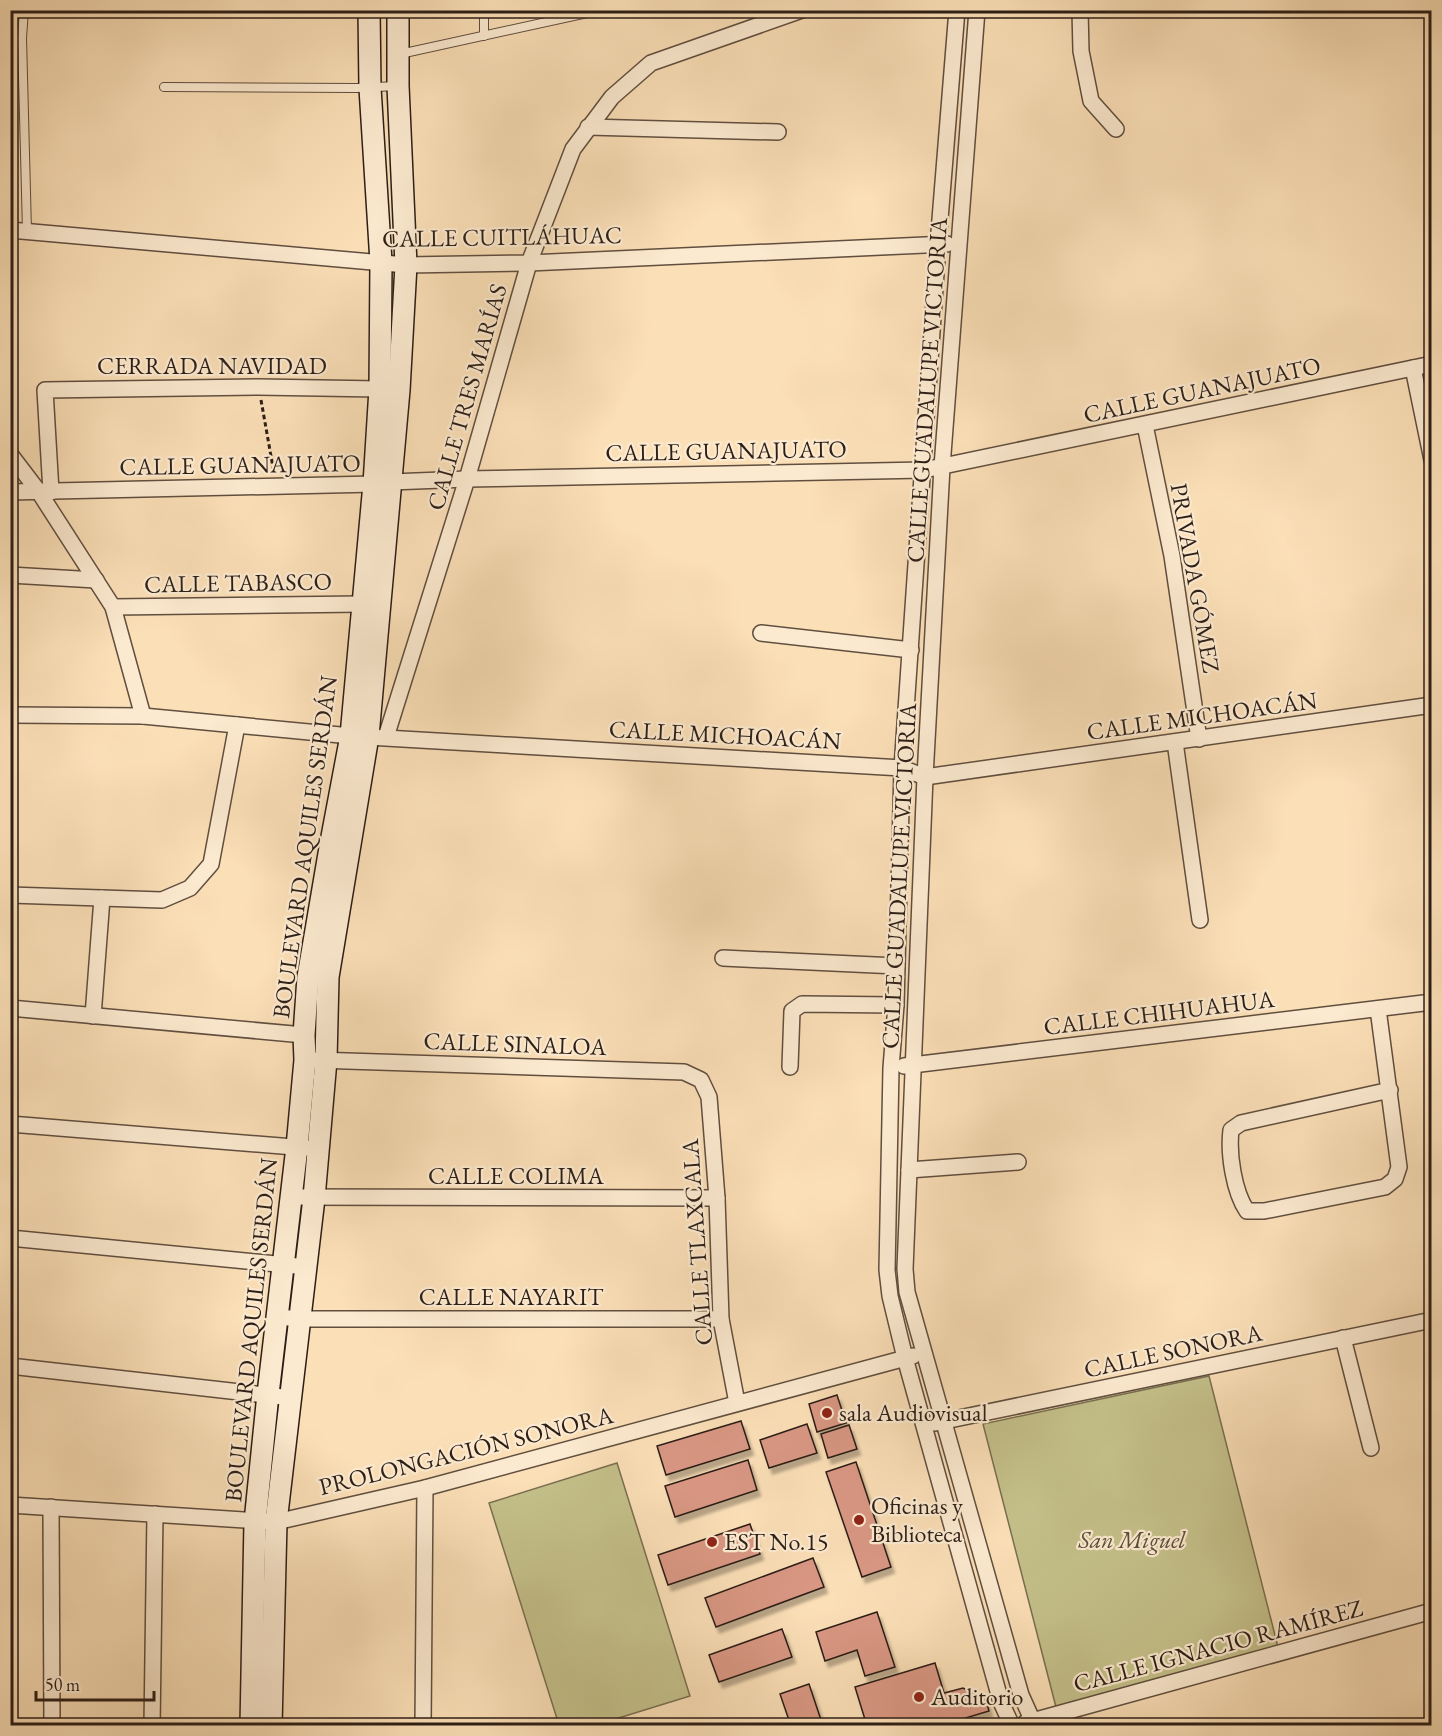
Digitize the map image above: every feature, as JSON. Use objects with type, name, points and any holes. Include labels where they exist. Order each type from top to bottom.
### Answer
[{"type":"street","name":"BOULEVARD AQUILES SERDÁN","points":[[271,1725],[276,1522],[302,1319],[314,1198],[308,1148],[316,1060],[368,736],[382,483],[381,262],[370,88],[369,10]]},
{"type":"street","name":"BOULEVARD AQUILES SERDÁN","points":[[316,1060],[304,1035],[308,977],[331,842],[368,736],[363,604],[399,390],[406,265],[398,86],[398,10]]},
{"type":"street","name":"CALLE TRES MARÍAS","points":[[368,736],[467,479],[529,263],[573,149],[612,97],[651,63],[802,10]]},
{"type":"street","name":"CALLE GUADALUPE VICTORIA","points":[[957,10],[938,244],[902,768],[896,1005],[891,1068],[887,1270],[890,1296],[923,1426],[1001,1702],[1014,1725]]},
{"type":"street","name":"CALLE GUADALUPE VICTORIA","points":[[977,10],[942,467],[925,777],[905,1269],[907,1292],[1021,1695],[1034,1723]]},
{"type":"street","points":[[1080,10],[1081,51],[1091,101],[1116,129]]},
{"type":"street","points":[[588,128],[778,132]]},
{"type":"street","name":"CALLE CUITLÁHUAC","points":[[10,230],[406,265],[529,263],[959,243]]},
{"type":"street","name":"CALLE GUANAJUATO","points":[[10,492],[277,487],[467,479],[924,470],[1431,364]]},
{"type":"street","points":[[1413,368],[1431,460]]},
{"type":"street","name":"CERRADA NAVIDAD","points":[[45,492],[45,390],[258,387],[380,389]]},
{"type":"street","name":"PRIVADA GÓMEZ","points":[[1145,425],[1172,556],[1198,739]]},
{"type":"street","points":[[10,454],[45,492],[113,608],[143,716]]},
{"type":"street","points":[[10,576],[96,580]]},
{"type":"street","name":"CALLE TABASCO","points":[[113,608],[363,604]]},
{"type":"street","points":[[761,633],[911,650]]},
{"type":"street","name":"CALLE MICHOACÁN","points":[[10,715],[143,716],[368,736],[902,768],[925,777],[1431,705]]},
{"type":"street","points":[[10,895],[162,900],[190,888],[211,864],[237,725]]},
{"type":"street","points":[[1175,742],[1200,920]]},
{"type":"street","points":[[93,1016],[102,898]]},
{"type":"street","points":[[723,958],[897,966]]},
{"type":"street","name":"CALLE CHIHUAHUA","points":[[891,1068],[1431,1002]]},
{"type":"street","points":[[790,1067],[792,1011],[802,1004],[896,1005]]},
{"type":"street","points":[[10,1008],[304,1035]]},
{"type":"street","points":[[1378,1009],[1390,1090],[1399,1167],[1395,1179],[1385,1187],[1264,1211],[1247,1211],[1239,1200],[1229,1145],[1231,1130],[1241,1124],[1390,1090]]},
{"type":"street","name":"CALLE SINALOA","points":[[316,1060],[684,1072],[701,1080]]},
{"type":"street","name":"CALLE TLAXCALA","points":[[701,1080],[709,1097],[717,1198],[721,1319],[737,1403]]},
{"type":"street","points":[[10,1124],[308,1148]]},
{"type":"street","name":"BOULEVARD AQUILES SERDÁN","points":[[251,1725],[255,1522],[291,1197],[308,1148]]},
{"type":"street","points":[[909,1170],[1018,1162]]},
{"type":"street","name":"CALLE COLIMA","points":[[291,1197],[717,1198]]},
{"type":"street","points":[[10,1238],[307,1267]]},
{"type":"street","name":"CALLE NAYARIT","points":[[277,1317],[302,1319],[721,1319]]},
{"type":"street","name":"CALLE SONORA","points":[[923,1426],[1431,1320]]},
{"type":"street","points":[[1343,1338],[1371,1448]]},
{"type":"street","name":"PROLONGACIÓN SONORA","points":[[10,1505],[276,1522],[425,1488],[924,1353]]},
{"type":"street","points":[[10,1366],[292,1398]]},
{"type":"street","points":[[423,1725],[425,1488]]},
{"type":"street","points":[[51,1507],[52,1725]]},
{"type":"street","points":[[152,1725],[154,1514]]},
{"type":"street","name":"CALLE IGNACIO RAMÍREZ","points":[[1014,1725],[1034,1723],[1431,1611]]},
{"type":"lane","points":[[24,10],[22,38],[27,231]]},
{"type":"lane","points":[[484,10],[484,36]]},
{"type":"lane","points":[[398,54],[601,10]]},
{"type":"lane","points":[[164,87],[370,88],[398,86]]},
{"type":"path","points":[[258,387],[277,487]]},
{"type":"green space","name":"San Miguel","points":[[1209,1376],[1278,1647],[1057,1711],[983,1424]]},
{"type":"green space","points":[[617,1463],[690,1696],[596,1725],[559,1725],[489,1503]]},
{"type":"building","name":"sala Audiovisual","points":[[837,1395],[846,1423],[817,1432],[809,1404]]},
{"type":"building","points":[[741,1421],[750,1449],[666,1475],[657,1446]]},
{"type":"building","points":[[807,1424],[817,1453],[769,1468],[760,1440]]},
{"type":"building","points":[[849,1425],[857,1449],[828,1458],[821,1434]]},
{"type":"building","points":[[748,1460],[757,1490],[675,1517],[665,1486]]},
{"type":"building","name":"Oficinas y Biblioteca","points":[[856,1462],[891,1567],[862,1577],[826,1472]]},
{"type":"building","points":[[750,1524],[760,1554],[668,1585],[658,1555]]},
{"type":"building","points":[[813,1558],[824,1587],[716,1627],[705,1598]]},
{"type":"building","points":[[877,1612],[895,1667],[865,1676],[857,1650],[825,1661],[816,1632]]},
{"type":"building","points":[[782,1629],[792,1657],[719,1682],[709,1655]]},
{"type":"building","name":"Auditorio","points":[[935,1663],[944,1693],[963,1688],[986,1700],[989,1711],[939,1726],[867,1726],[855,1687]]},
{"type":"building","points":[[809,1684],[823,1726],[791,1726],[780,1694]]},
{"type":"place","name":"sala Audiovisual","points":[[827,1413]]},
{"type":"place","name":"Oficinas y Biblioteca","points":[[859,1520]]},
{"type":"place","name":"EST No.15","points":[[712,1542]]},
{"type":"place","name":"Auditorio","points":[[919,1697]]}]
